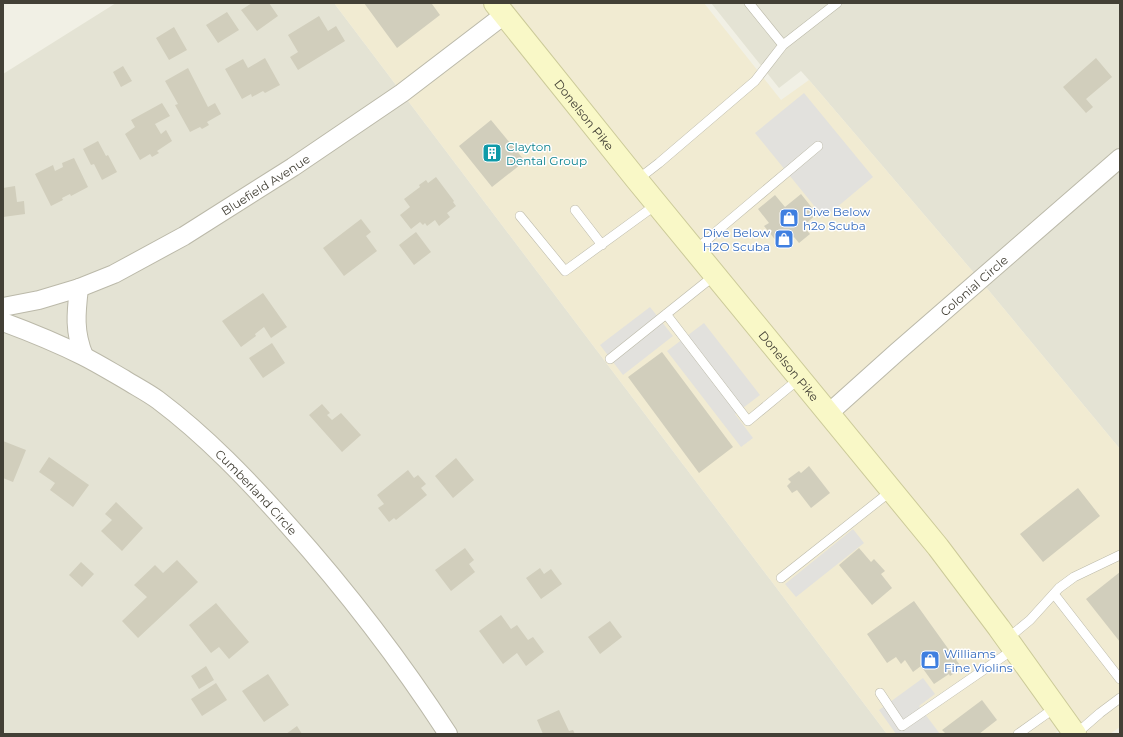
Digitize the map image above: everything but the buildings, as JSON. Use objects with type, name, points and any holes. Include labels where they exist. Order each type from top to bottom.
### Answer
[{"type":"main road","name":"Donelson Pike","points":[[499,9],[938,547],[1076,734]]},
{"type":"street","name":"Bluefield Avenue","points":[[3,307],[39,300],[80,288],[114,274],[184,236],[293,167],[402,93],[499,9]]},
{"type":"street","name":"Colonial Circle","points":[[829,413],[1120,158]]},
{"type":"street","points":[[80,288],[76,322],[80,346],[84,356]]},
{"type":"street","name":"Cumberland Circle","points":[[3,322],[84,356],[158,400],[192,428],[237,470],[348,594],[448,734]]},
{"type":"lane","points":[[749,3],[783,45]]},
{"type":"lane","points":[[638,180],[755,81],[783,45],[837,3]]},
{"type":"lane","points":[[696,250],[818,146]]},
{"type":"lane","points":[[520,216],[565,271],[658,204]]},
{"type":"lane","points":[[575,210],[602,245]]},
{"type":"lane","points":[[610,359],[716,274]]},
{"type":"lane","points":[[666,314],[748,421],[800,378]]},
{"type":"lane","points":[[781,578],[891,491]]},
{"type":"lane","points":[[880,693],[902,726],[1010,644],[1059,588],[1074,577],[1120,555]]},
{"type":"lane","points":[[1054,594],[1120,679]]},
{"type":"lane","points":[[1076,734],[1120,698]]},
{"type":"lane","points":[[1018,734],[1056,707]]},
{"type":"shaded area","points":[[116,3],[334,3],[887,734],[3,734],[3,74]]},
{"type":"shaded area","points":[[334,3],[704,3],[781,100],[809,80],[980,280],[1120,449],[1120,727],[1110,734],[1075,734],[1067,724],[1054,734],[887,734]]},
{"type":"shaded area","points":[[711,3],[1120,3],[1120,449],[980,280],[801,71],[779,88]]},
{"type":"shaded area","points":[[804,93],[873,177],[824,218],[755,133]]},
{"type":"shaded area","points":[[650,307],[673,336],[623,375],[600,345]]},
{"type":"shaded area","points":[[704,323],[760,395],[735,414],[753,438],[741,447],[667,351]]},
{"type":"shaded area","points":[[853,529],[864,543],[796,597],[785,584]]},
{"type":"shaded area","points":[[923,678],[935,694],[919,706],[940,734],[896,734],[879,710]]},
{"type":"place","name":"Clayton Dental Group","points":[[492,153]]},
{"type":"place","name":"Dive Below h2o Scuba","points":[[789,218]]},
{"type":"place","name":"Dive Below H2O Scuba","points":[[784,239]]},
{"type":"place","name":"Williams Fine Violins","points":[[930,660]]}]
